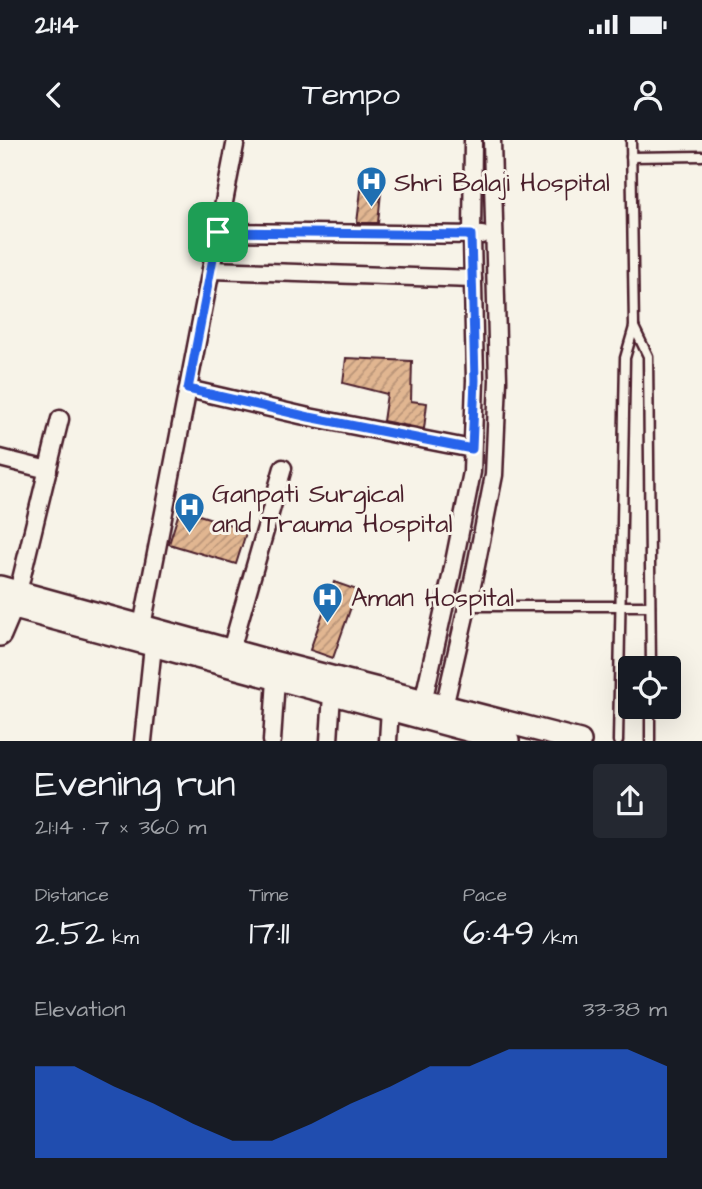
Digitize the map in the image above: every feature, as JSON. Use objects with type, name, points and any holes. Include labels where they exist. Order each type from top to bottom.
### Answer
[{"type":"main road","points":[[7,598],[142,626],[231,650],[443,715],[580,741]]},
{"type":"main road","points":[[0,635],[7,598]]},
{"type":"main road","points":[[7,598],[153,646],[276,679],[390,708],[421,709]]},
{"type":"main road","points":[[443,715],[470,736],[508,741]]},
{"type":"street","points":[[142,626],[236,140]]},
{"type":"street","points":[[421,709],[454,564],[471,472],[475,380],[471,235],[473,140]]},
{"type":"street","points":[[443,715],[494,475],[498,380],[492,140]]},
{"type":"street","points":[[218,232],[494,236]]},
{"type":"street","points":[[211,270],[472,279]]},
{"type":"street","points":[[188,389],[309,417],[472,449]]},
{"type":"street","points":[[7,598],[48,470],[60,419]]},
{"type":"street","points":[[0,458],[48,470]]},
{"type":"street","points":[[231,650],[284,468]]},
{"type":"street","points":[[143,741],[153,646]]},
{"type":"street","points":[[272,741],[276,679]]},
{"type":"street","points":[[329,741],[332,694]]},
{"type":"street","points":[[388,741],[390,708]]},
{"type":"lane","points":[[618,741],[625,358],[634,327],[631,140]]},
{"type":"lane","points":[[631,157],[702,156]]},
{"type":"lane","points":[[634,327],[648,356],[650,656]]},
{"type":"lane","points":[[468,606],[650,606]]},
{"type":"lane","points":[[650,719],[650,741]]},
{"type":"building","points":[[361,190],[381,192],[378,223],[357,223]]},
{"type":"building","points":[[346,358],[412,361],[411,401],[427,403],[424,429],[383,421],[387,394],[343,383]]},
{"type":"building","points":[[180,509],[247,530],[236,564],[169,544]]},
{"type":"building","points":[[334,582],[357,590],[333,658],[310,650]]},
{"type":"place","name":"Shri Balaji Hospital","points":[[371,209]]},
{"type":"place","name":"Ganpati Surgical and Trauma Hospital","points":[[189,535]]},
{"type":"place","name":"Aman Hospital","points":[[328,624]]},
{"type":"route","points":[[218,232],[471,235],[475,380],[472,449],[309,417],[188,389],[218,232]]}]
